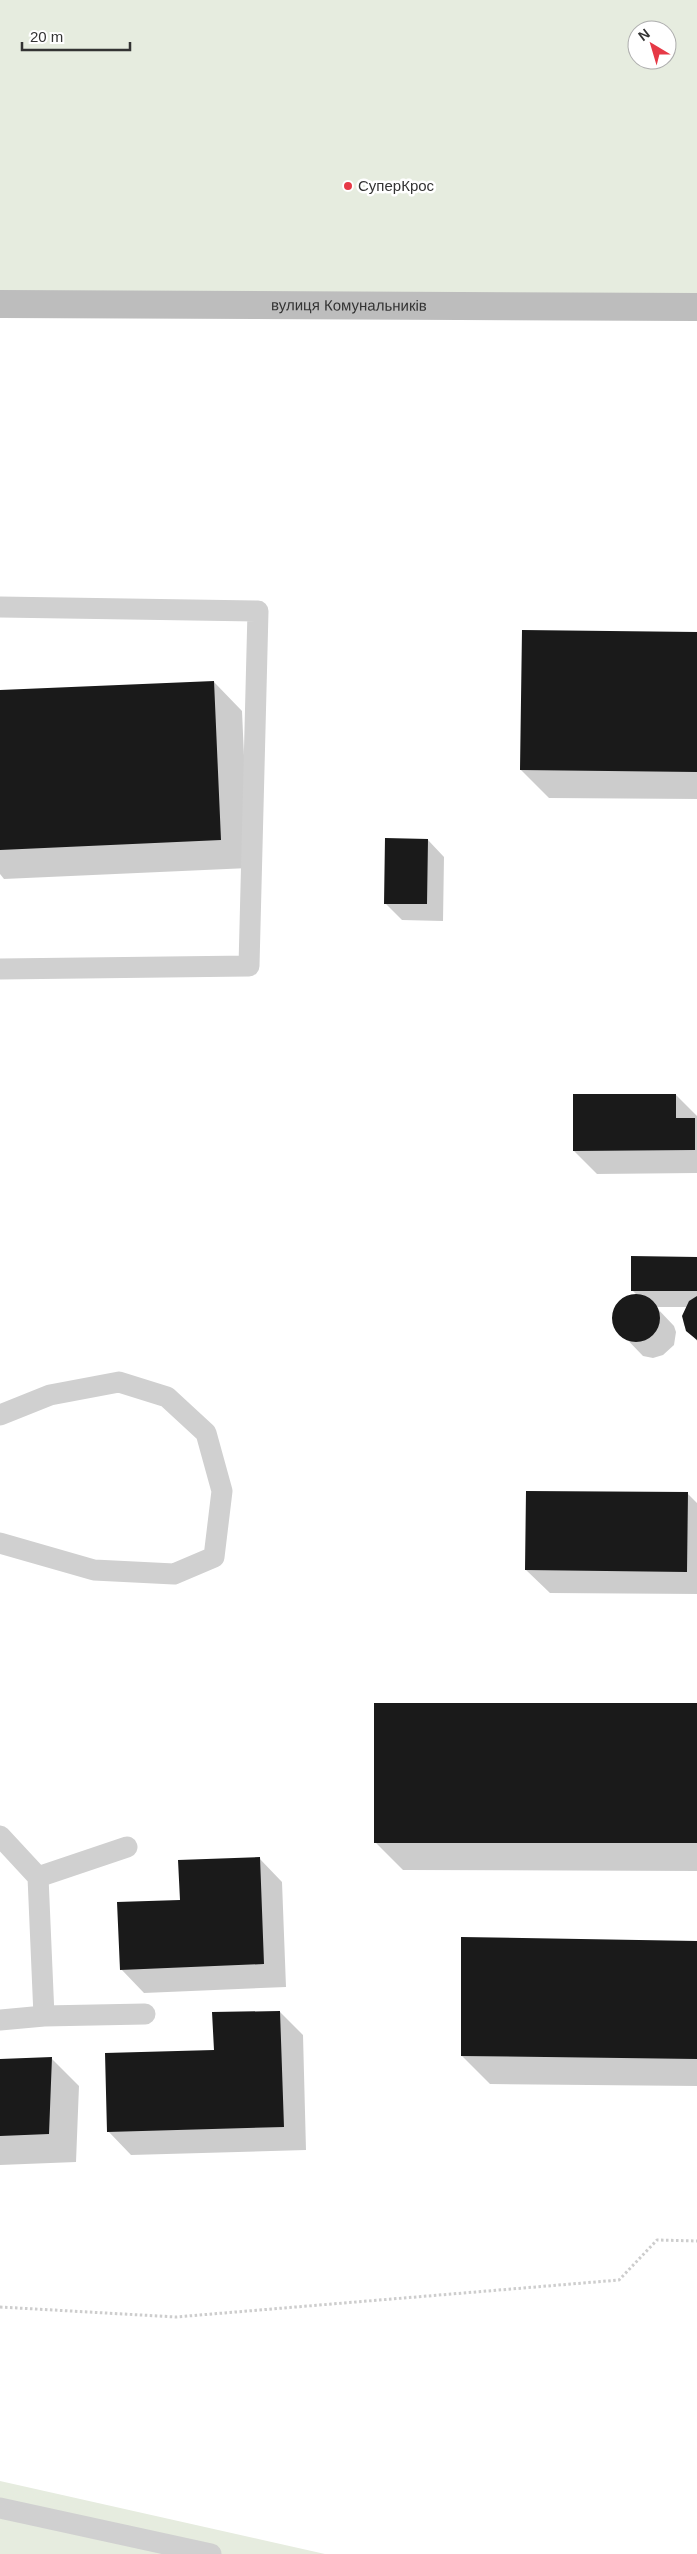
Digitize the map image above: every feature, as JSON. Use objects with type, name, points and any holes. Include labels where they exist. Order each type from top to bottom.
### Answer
[{"type":"street","name":"вулиця Комунальників","points":[[0,304],[697,307]]},
{"type":"lane","points":[[0,607],[258,611],[249,966],[0,969]]},
{"type":"lane","points":[[0,1415],[50,1395],[119,1382],[167,1398],[206,1434],[222,1491],[214,1557],[174,1574],[94,1570],[0,1543]]},
{"type":"lane","points":[[0,1836],[38,1877],[44,2016]]},
{"type":"lane","points":[[38,1877],[127,1846]]},
{"type":"lane","points":[[0,2020],[44,2016],[145,2014]]},
{"type":"lane","points":[[0,2508],[211,2554]]},
{"type":"path","points":[[0,2307],[176,2317],[619,2280],[657,2240],[697,2240]]},
{"type":"shaded area","name":"СуперКрос","points":[[0,0],[697,0],[697,313],[0,312]]},
{"type":"shaded area","points":[[0,2481],[325,2554],[0,2554]]},
{"type":"building","points":[[522,630],[697,632],[697,772],[520,770]]},
{"type":"building","points":[[214,681],[221,840],[0,850],[0,690]]},
{"type":"building","points":[[385,838],[428,839],[427,904],[384,904]]},
{"type":"building","points":[[573,1094],[676,1094],[676,1118],[695,1118],[695,1150],[573,1151]]},
{"type":"building","points":[[631,1256],[697,1257],[697,1291],[631,1291]]},
{"type":"building","points":[[636,1294],[645,1296],[653,1301],[658,1309],[660,1318],[658,1327],[653,1335],[645,1340],[636,1342],[627,1340],[619,1335],[614,1327],[612,1318],[614,1309],[619,1301],[627,1296]]},
{"type":"building","points":[[697,1296],[697,1340],[686,1331],[682,1316],[689,1301]]},
{"type":"building","points":[[526,1491],[688,1492],[687,1572],[525,1570]]},
{"type":"building","points":[[374,1703],[697,1703],[697,1843],[374,1843]]},
{"type":"building","points":[[260,1857],[264,1964],[120,1970],[117,1902],[180,1900],[178,1860]]},
{"type":"building","points":[[461,1937],[697,1941],[697,2059],[461,2056]]},
{"type":"building","points":[[280,2011],[284,2127],[107,2132],[105,2053],[214,2050],[212,2012]]},
{"type":"building","points":[[52,2057],[49,2134],[0,2136],[0,2059]]},
{"type":"place","name":"СуперКрос","points":[[348,186]]}]
